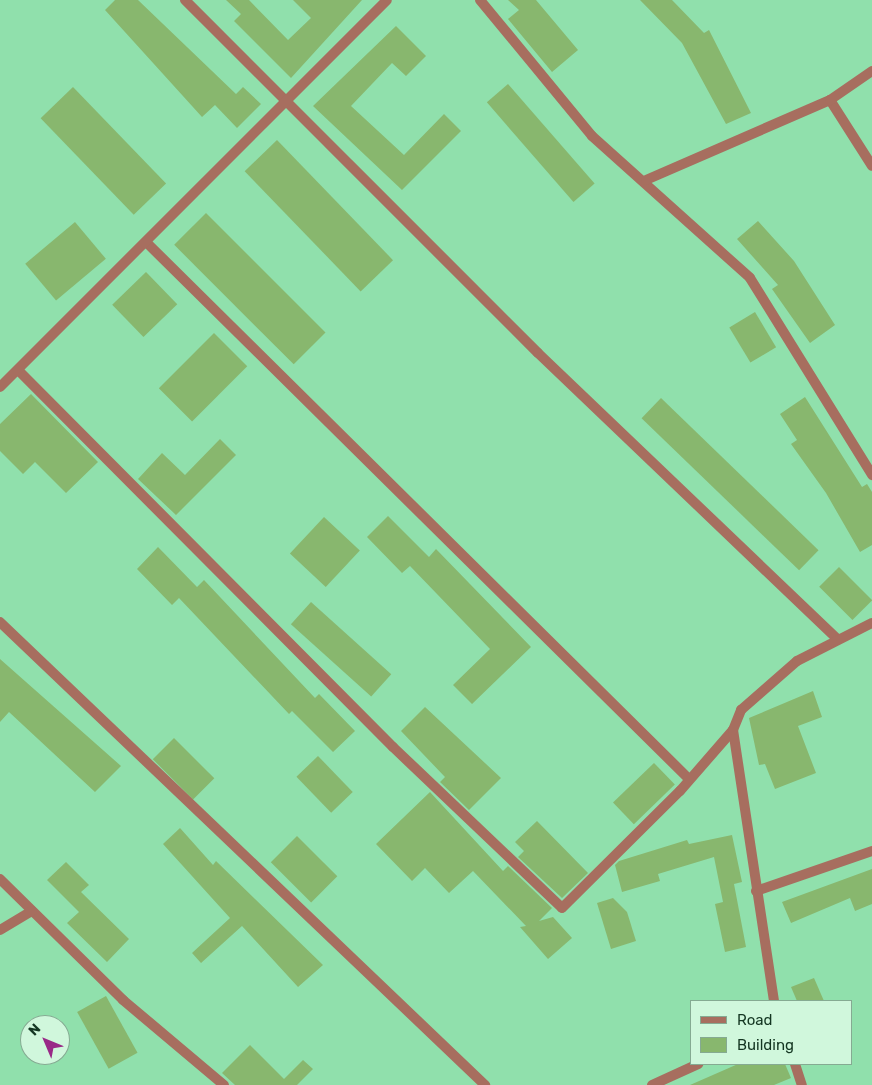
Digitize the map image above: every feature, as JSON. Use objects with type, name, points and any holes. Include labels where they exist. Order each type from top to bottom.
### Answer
[{"type":"street","points":[[185,0],[284,102],[836,638]]},
{"type":"street","points":[[0,387],[387,0]]},
{"type":"street","points":[[480,0],[592,136],[623,166],[646,180],[750,278],[872,476]]},
{"type":"street","points":[[646,180],[830,100],[872,71]]},
{"type":"street","points":[[830,100],[872,166]]},
{"type":"street","points":[[146,242],[689,780]]},
{"type":"street","points":[[18,370],[393,747],[562,908],[689,780],[732,730],[742,710],[797,661],[836,638],[872,623]]},
{"type":"street","points":[[0,622],[485,1085]]},
{"type":"street","points":[[732,730],[774,1000]]},
{"type":"street","points":[[756,891],[872,851]]},
{"type":"street","points":[[0,879],[123,1000],[224,1085]]},
{"type":"street","points":[[0,930],[32,911]]},
{"type":"street","points":[[652,1085],[696,1065]]},
{"type":"street","points":[[795,1065],[802,1085]]},
{"type":"building","points":[[115,0],[138,0],[236,94],[243,87],[261,104],[237,128],[215,105],[202,117],[105,10]]},
{"type":"building","points":[[226,0],[249,0],[288,40],[311,18],[293,0],[362,0],[291,78],[234,21],[241,14]]},
{"type":"building","points":[[508,0],[536,0],[578,50],[552,72],[508,19],[519,10]]},
{"type":"building","points":[[640,0],[672,0],[704,33],[709,30],[751,113],[726,124],[682,43]]},
{"type":"building","points":[[396,26],[426,56],[406,76],[392,63],[351,106],[404,155],[444,114],[461,131],[402,190],[313,106]]},
{"type":"building","points":[[508,84],[595,184],[573,202],[487,102]]},
{"type":"building","points":[[73,87],[166,183],[134,215],[41,118]]},
{"type":"building","points":[[277,140],[393,260],[361,291],[245,171]]},
{"type":"building","points":[[206,213],[326,333],[294,364],[174,245]]},
{"type":"building","points":[[758,221],[794,261],[835,325],[810,343],[772,289],[778,285],[737,239]]},
{"type":"building","points":[[75,222],[106,259],[56,301],[25,264]]},
{"type":"building","points":[[146,272],[177,304],[143,337],[112,305]]},
{"type":"building","points":[[755,312],[776,347],[750,363],[729,327]]},
{"type":"building","points":[[214,333],[247,366],[192,421],[159,388]]},
{"type":"building","points":[[31,394],[98,462],[66,493],[35,462],[23,474],[0,451],[0,424]]},
{"type":"building","points":[[805,397],[862,487],[867,484],[872,492],[872,545],[860,552],[826,493],[791,444],[797,440],[780,414]]},
{"type":"building","points":[[661,398],[819,550],[799,570],[642,418]]},
{"type":"building","points":[[220,439],[236,455],[176,515],[138,479],[162,453],[185,475]]},
{"type":"building","points":[[388,516],[429,557],[436,549],[531,647],[472,704],[453,685],[490,649],[410,566],[402,573],[367,537]]},
{"type":"building","points":[[324,517],[360,550],[326,587],[290,554]]},
{"type":"building","points":[[158,547],[197,587],[204,580],[315,698],[319,694],[355,731],[333,752],[292,711],[289,714],[179,598],[172,605],[137,569]]},
{"type":"building","points":[[839,567],[872,600],[852,620],[819,587]]},
{"type":"building","points":[[311,602],[391,674],[371,697],[291,624]]},
{"type":"building","points":[[0,659],[121,766],[95,792],[9,712],[0,722]]},
{"type":"building","points":[[813,691],[822,717],[798,726],[816,773],[775,789],[765,764],[759,765],[749,718]]},
{"type":"building","points":[[425,707],[501,778],[469,810],[440,782],[445,777],[401,731]]},
{"type":"building","points":[[174,738],[214,778],[193,800],[153,759]]},
{"type":"building","points":[[318,756],[353,792],[331,813],[296,777]]},
{"type":"building","points":[[654,763],[675,785],[634,824],[613,803]]},
{"type":"building","points":[[430,792],[503,871],[508,866],[552,908],[539,921],[553,917],[572,938],[548,959],[520,927],[526,926],[473,871],[449,893],[425,868],[412,881],[376,844]]},
{"type":"building","points":[[537,821],[588,873],[562,898],[518,857],[524,851],[515,842]]},
{"type":"building","points":[[180,828],[213,865],[216,861],[323,965],[298,987],[242,926],[201,963],[192,953],[230,918],[163,844]]},
{"type":"building","points":[[732,835],[742,882],[734,884],[746,947],[725,952],[715,904],[723,902],[714,857],[658,874],[660,881],[622,892],[615,865],[619,861],[687,840],[689,844]]},
{"type":"building","points":[[297,836],[337,876],[311,902],[271,862]]},
{"type":"building","points":[[66,862],[89,885],[81,892],[129,939],[107,962],[67,923],[79,912],[47,880]]},
{"type":"building","points":[[872,869],[872,904],[855,911],[850,898],[791,923],[782,902]]},
{"type":"building","points":[[613,898],[627,912],[636,941],[611,949],[597,903]]},
{"type":"building","points":[[814,978],[824,1000],[797,1000],[791,987]]},
{"type":"building","points":[[106,996],[138,1053],[109,1069],[77,1012]]},
{"type":"building","points":[[250,1045],[284,1079],[303,1060],[313,1069],[297,1085],[235,1085],[222,1073]]},
{"type":"building","points":[[736,1065],[785,1065],[791,1078],[774,1085],[690,1085]]}]
